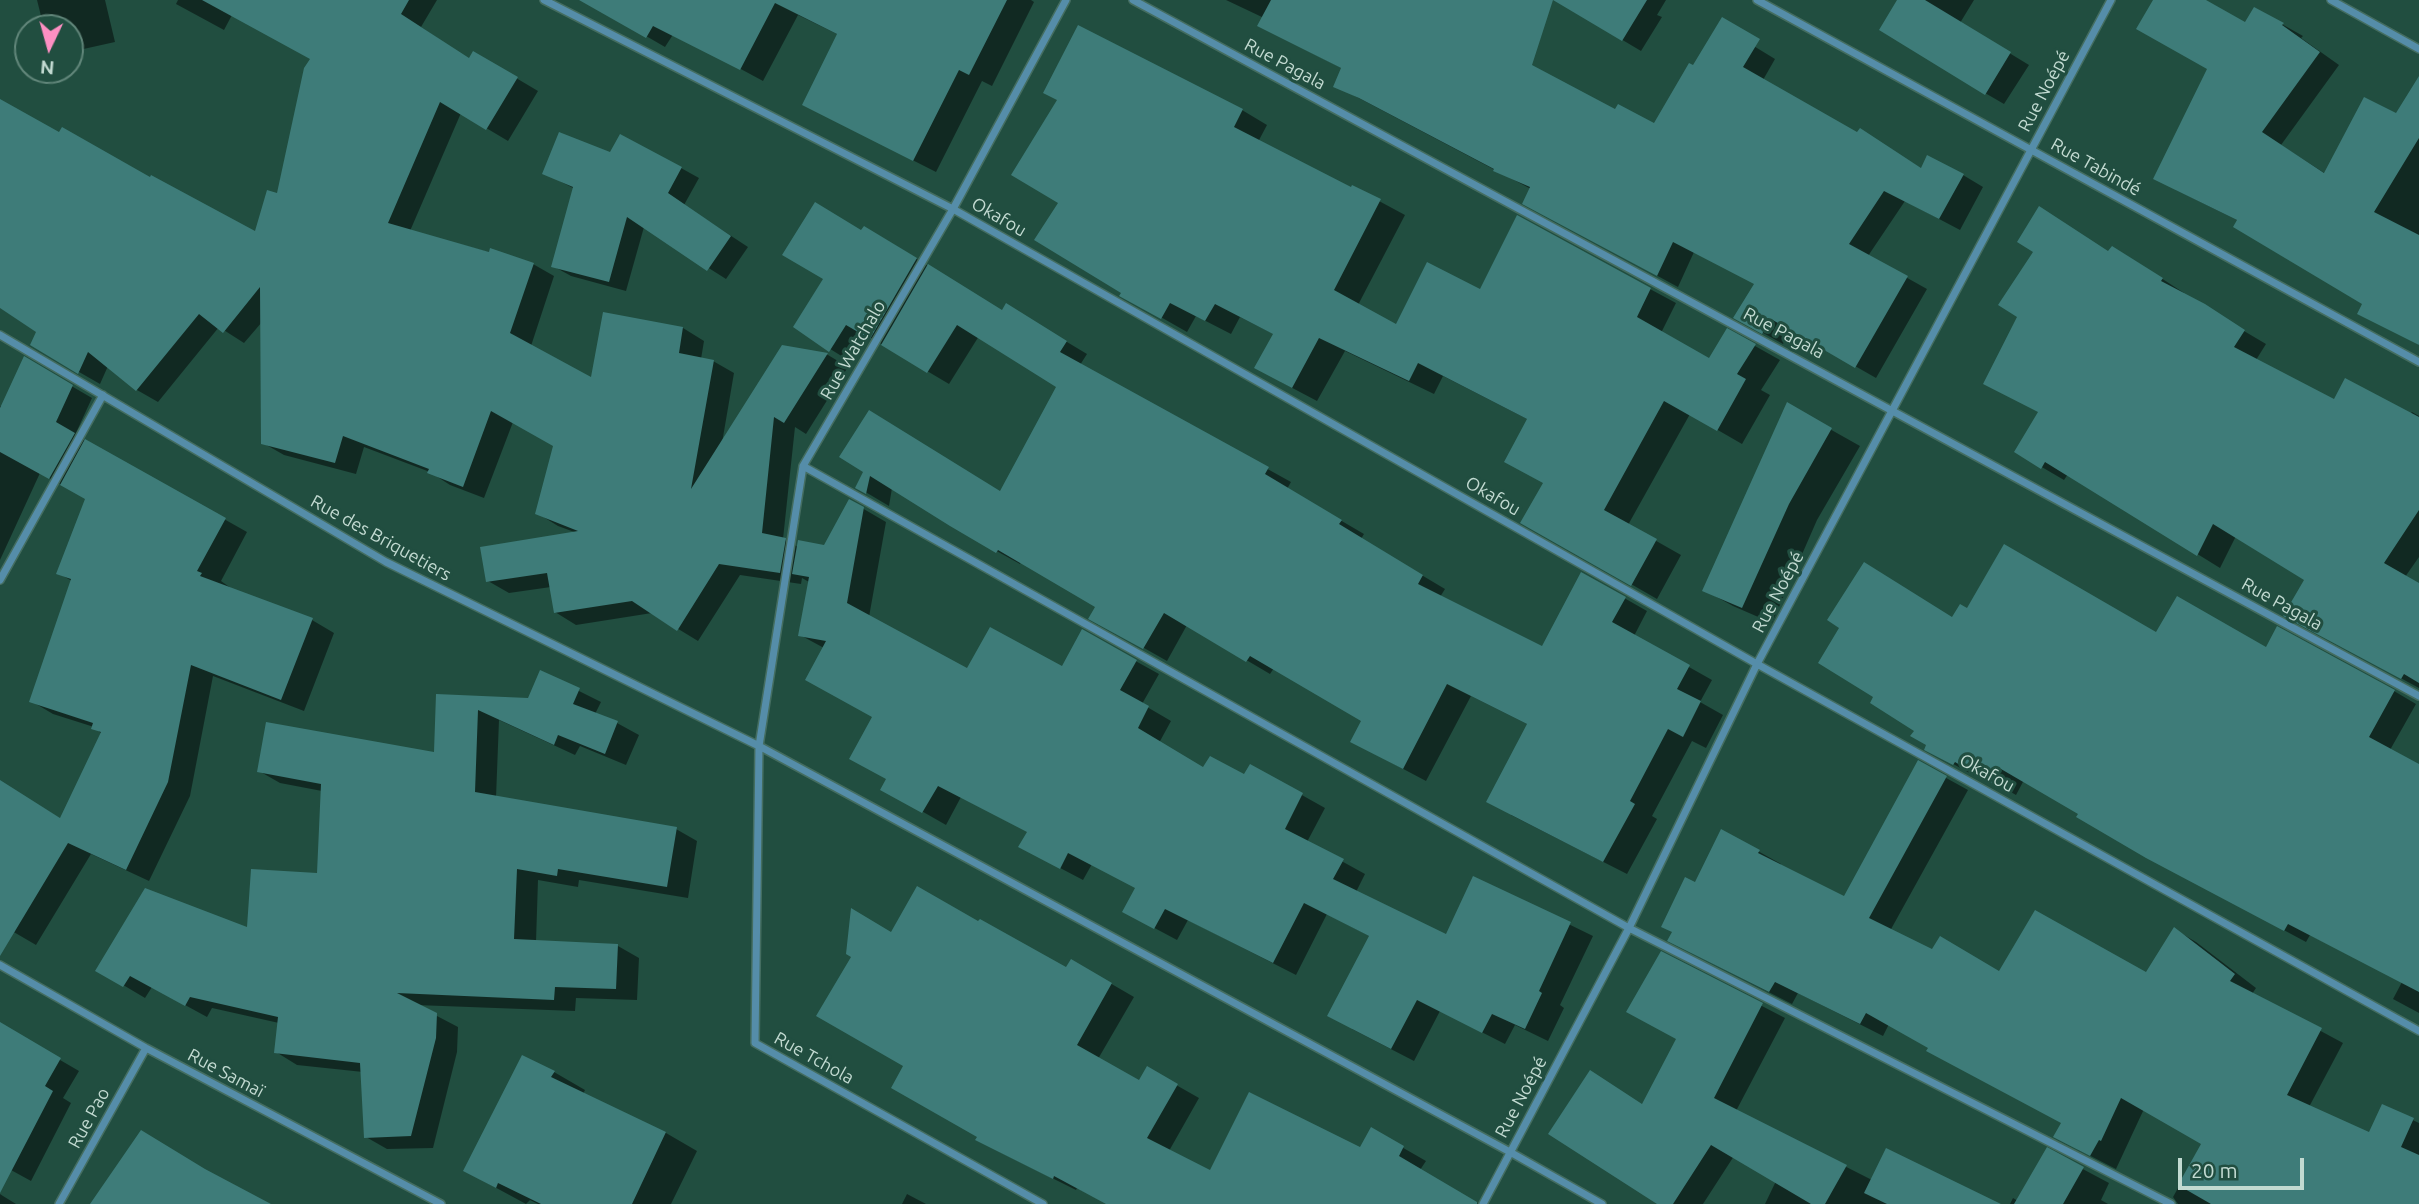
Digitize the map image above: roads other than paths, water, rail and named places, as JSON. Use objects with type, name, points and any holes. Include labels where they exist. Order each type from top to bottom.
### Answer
[{"type":"street","name":"Okafou","points":[[544,0],[954,209],[1757,664],[2419,1031]]},
{"type":"street","name":"Rue Watchalo","points":[[759,746],[803,466],[954,209],[1066,0]]},
{"type":"street","name":"Rue Pagala","points":[[1133,0],[2419,696]]},
{"type":"street","name":"Rue Tabindé","points":[[1757,0],[2419,362]]},
{"type":"street","name":"Rue Noépé","points":[[1483,1204],[1629,928],[1757,664],[2111,0]]},
{"type":"street","points":[[2330,0],[2419,49]]},
{"type":"street","name":"Rue des Briquetiers","points":[[0,335],[386,562],[759,746],[1602,1204]]},
{"type":"street","points":[[0,580],[103,395]]},
{"type":"street","points":[[803,466],[1629,928],[2171,1204]]},
{"type":"street","name":"Rue Tchola","points":[[759,746],[755,1043],[1043,1204]]},
{"type":"street","name":"Rue Samaï","points":[[0,965],[146,1048],[431,1202],[441,1204]]},
{"type":"street","name":"Rue Pao","points":[[59,1204],[146,1048]]}]
